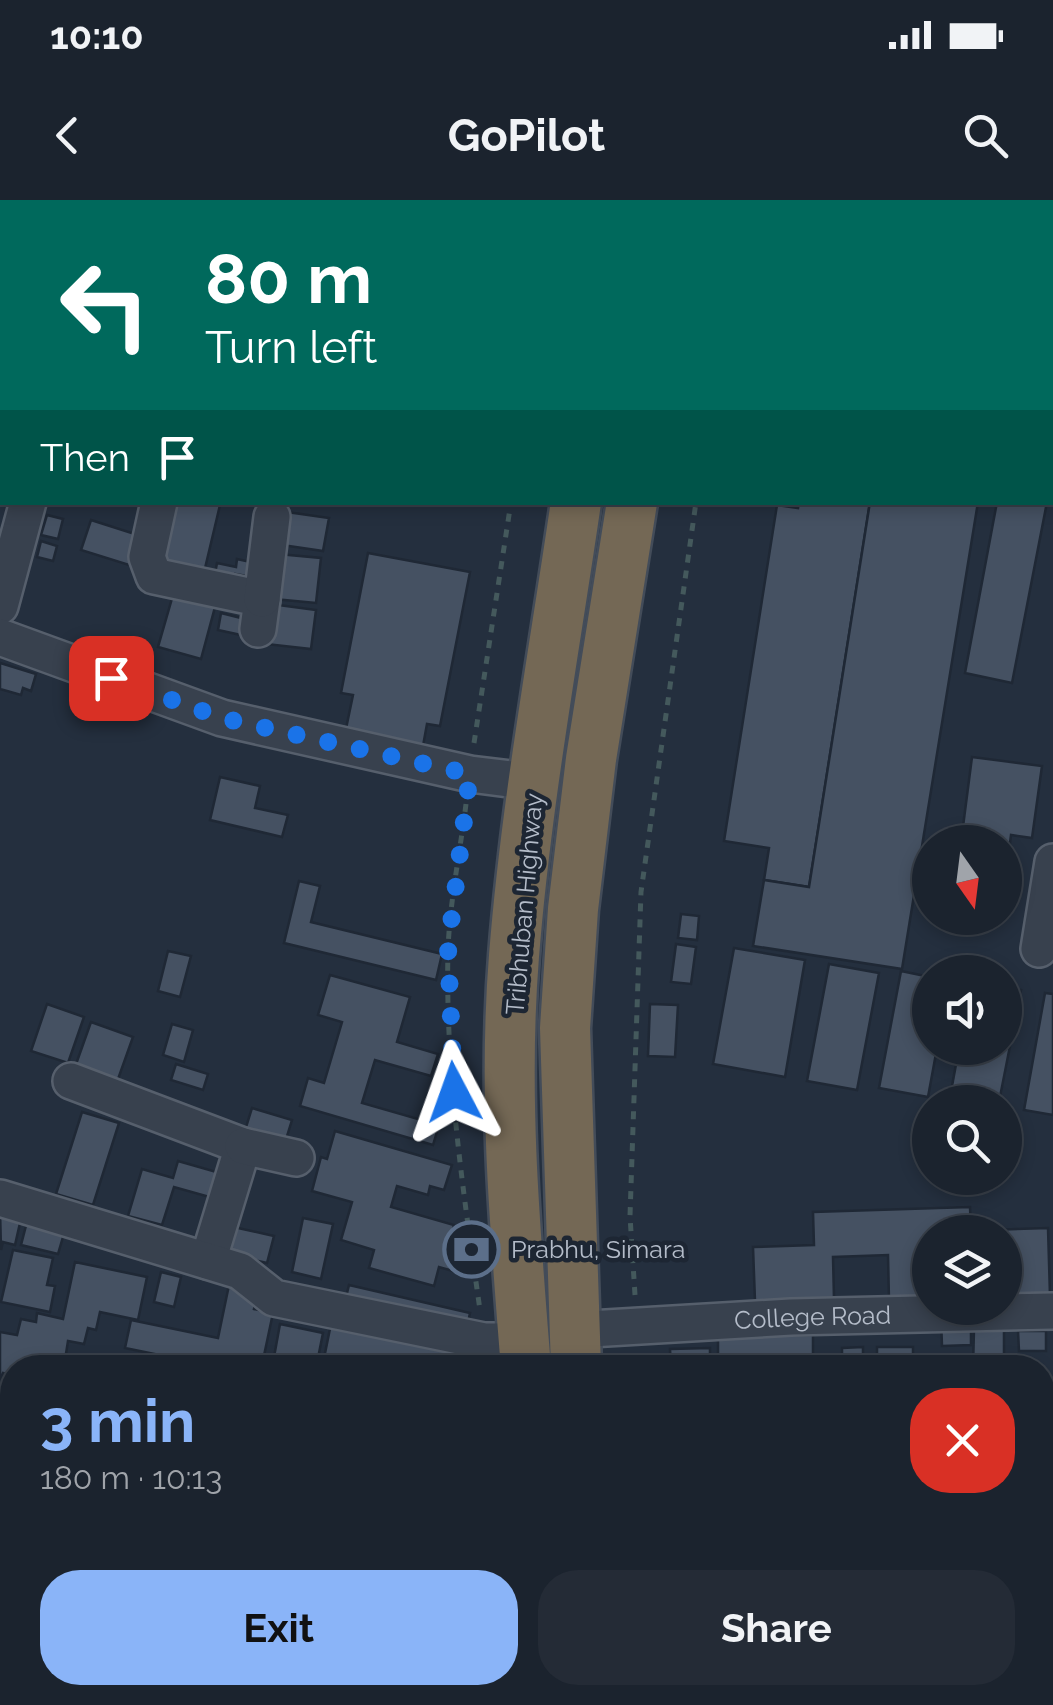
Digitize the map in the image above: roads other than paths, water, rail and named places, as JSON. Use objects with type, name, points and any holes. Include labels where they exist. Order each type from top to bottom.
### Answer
[{"type":"highway","name":"Tribhuban Highway","points":[[512,1350],[514,958],[534,782],[576,505]]},
{"type":"highway","name":"Tribhuban Highway","points":[[574,1349],[565,1028],[573,909],[632,505]]},
{"type":"street","points":[[158,505],[148,557],[154,576],[260,614],[272,516]]},
{"type":"street","points":[[0,606],[16,520]]},
{"type":"street","points":[[0,637],[222,718],[470,774],[534,782]]},
{"type":"street","points":[[1040,950],[1053,862]]},
{"type":"street","points":[[71,1081],[243,1146],[296,1158]]},
{"type":"street","points":[[208,1260],[243,1146]]},
{"type":"street","points":[[0,1198],[240,1271],[274,1298],[512,1350]]},
{"type":"street","name":"College Road","points":[[574,1349],[637,1326],[790,1317],[1053,1311]]},
{"type":"place","name":"Prabhu, Simara","points":[[472,1249]]}]
